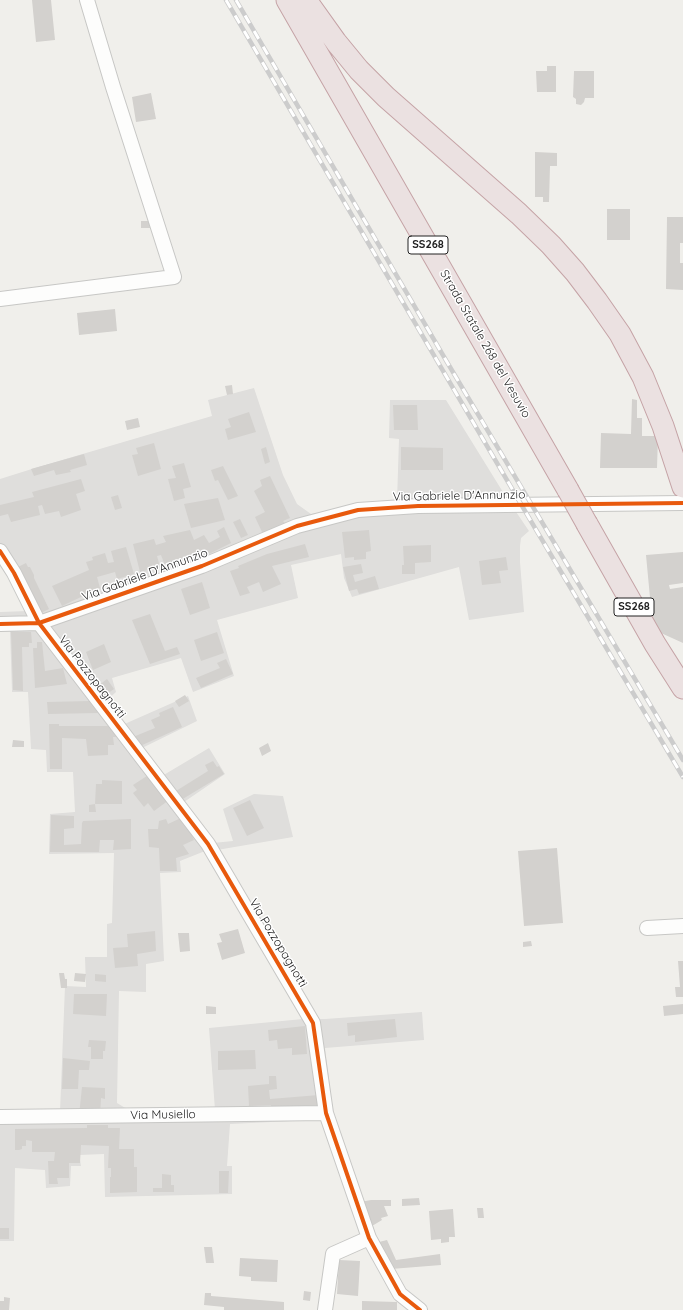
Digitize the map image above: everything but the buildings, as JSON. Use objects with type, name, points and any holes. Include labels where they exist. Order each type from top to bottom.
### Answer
[{"type":"highway","name":"Strada Statale 268 del Vesuvio","points":[[287,0],[655,644],[683,688]]},
{"type":"highway","points":[[306,0],[336,42],[359,70],[380,92],[519,214],[575,272],[620,334],[643,377],[663,426],[683,487]]},
{"type":"street","points":[[0,299],[174,277],[113,87],[87,0]]},
{"type":"street","name":"Via Gabriele D'Annunzio","points":[[0,624],[39,623],[202,566],[297,526],[358,510],[418,506],[683,503]]},
{"type":"street","name":"Via Pozzopagnotti","points":[[0,551],[14,573],[39,623],[208,844],[313,1022],[326,1113],[369,1238],[400,1294],[420,1310]]},
{"type":"street","points":[[647,928],[683,926]]},
{"type":"street","name":"Via Musiello","points":[[0,1117],[326,1113]]},
{"type":"street","points":[[325,1310],[333,1254],[369,1238]]},
{"type":"shaded area","points":[[254,388],[283,475],[297,504],[311,514],[397,501],[399,439],[389,438],[390,400],[446,400],[506,497],[529,531],[521,538],[520,546],[524,612],[469,620],[459,567],[352,597],[344,578],[341,554],[291,565],[298,598],[217,620],[234,676],[193,692],[181,658],[112,678],[116,692],[105,702],[120,726],[188,696],[197,721],[140,749],[162,776],[209,748],[225,774],[184,802],[213,843],[233,841],[223,809],[254,794],[283,796],[293,837],[205,851],[180,861],[181,872],[160,873],[164,961],[146,964],[146,992],[119,991],[117,1103],[127,1109],[215,1110],[209,1028],[303,1019],[325,1019],[422,1012],[424,1040],[325,1048],[334,1119],[230,1124],[227,1166],[232,1166],[232,1194],[105,1197],[104,1154],[79,1155],[81,1166],[71,1166],[70,1186],[46,1188],[45,1170],[15,1168],[14,1241],[0,1241],[0,1113],[60,1112],[65,986],[86,987],[85,957],[107,957],[107,924],[112,923],[114,853],[49,854],[50,814],[75,812],[73,772],[47,772],[46,750],[31,749],[28,692],[12,692],[10,631],[0,631],[0,612],[28,611],[0,559],[0,479],[212,416],[208,400]]},
{"type":"railway","points":[[226,0],[535,528],[683,777]]},
{"type":"railway","points":[[236,0],[447,362],[683,760]]},
{"type":"cycle path","points":[[0,624],[39,623],[202,566],[297,526],[358,510],[418,506],[683,503]]},
{"type":"cycle path","points":[[0,551],[14,573],[39,623],[208,844],[313,1023],[326,1113],[369,1238],[400,1294],[420,1310]]}]
